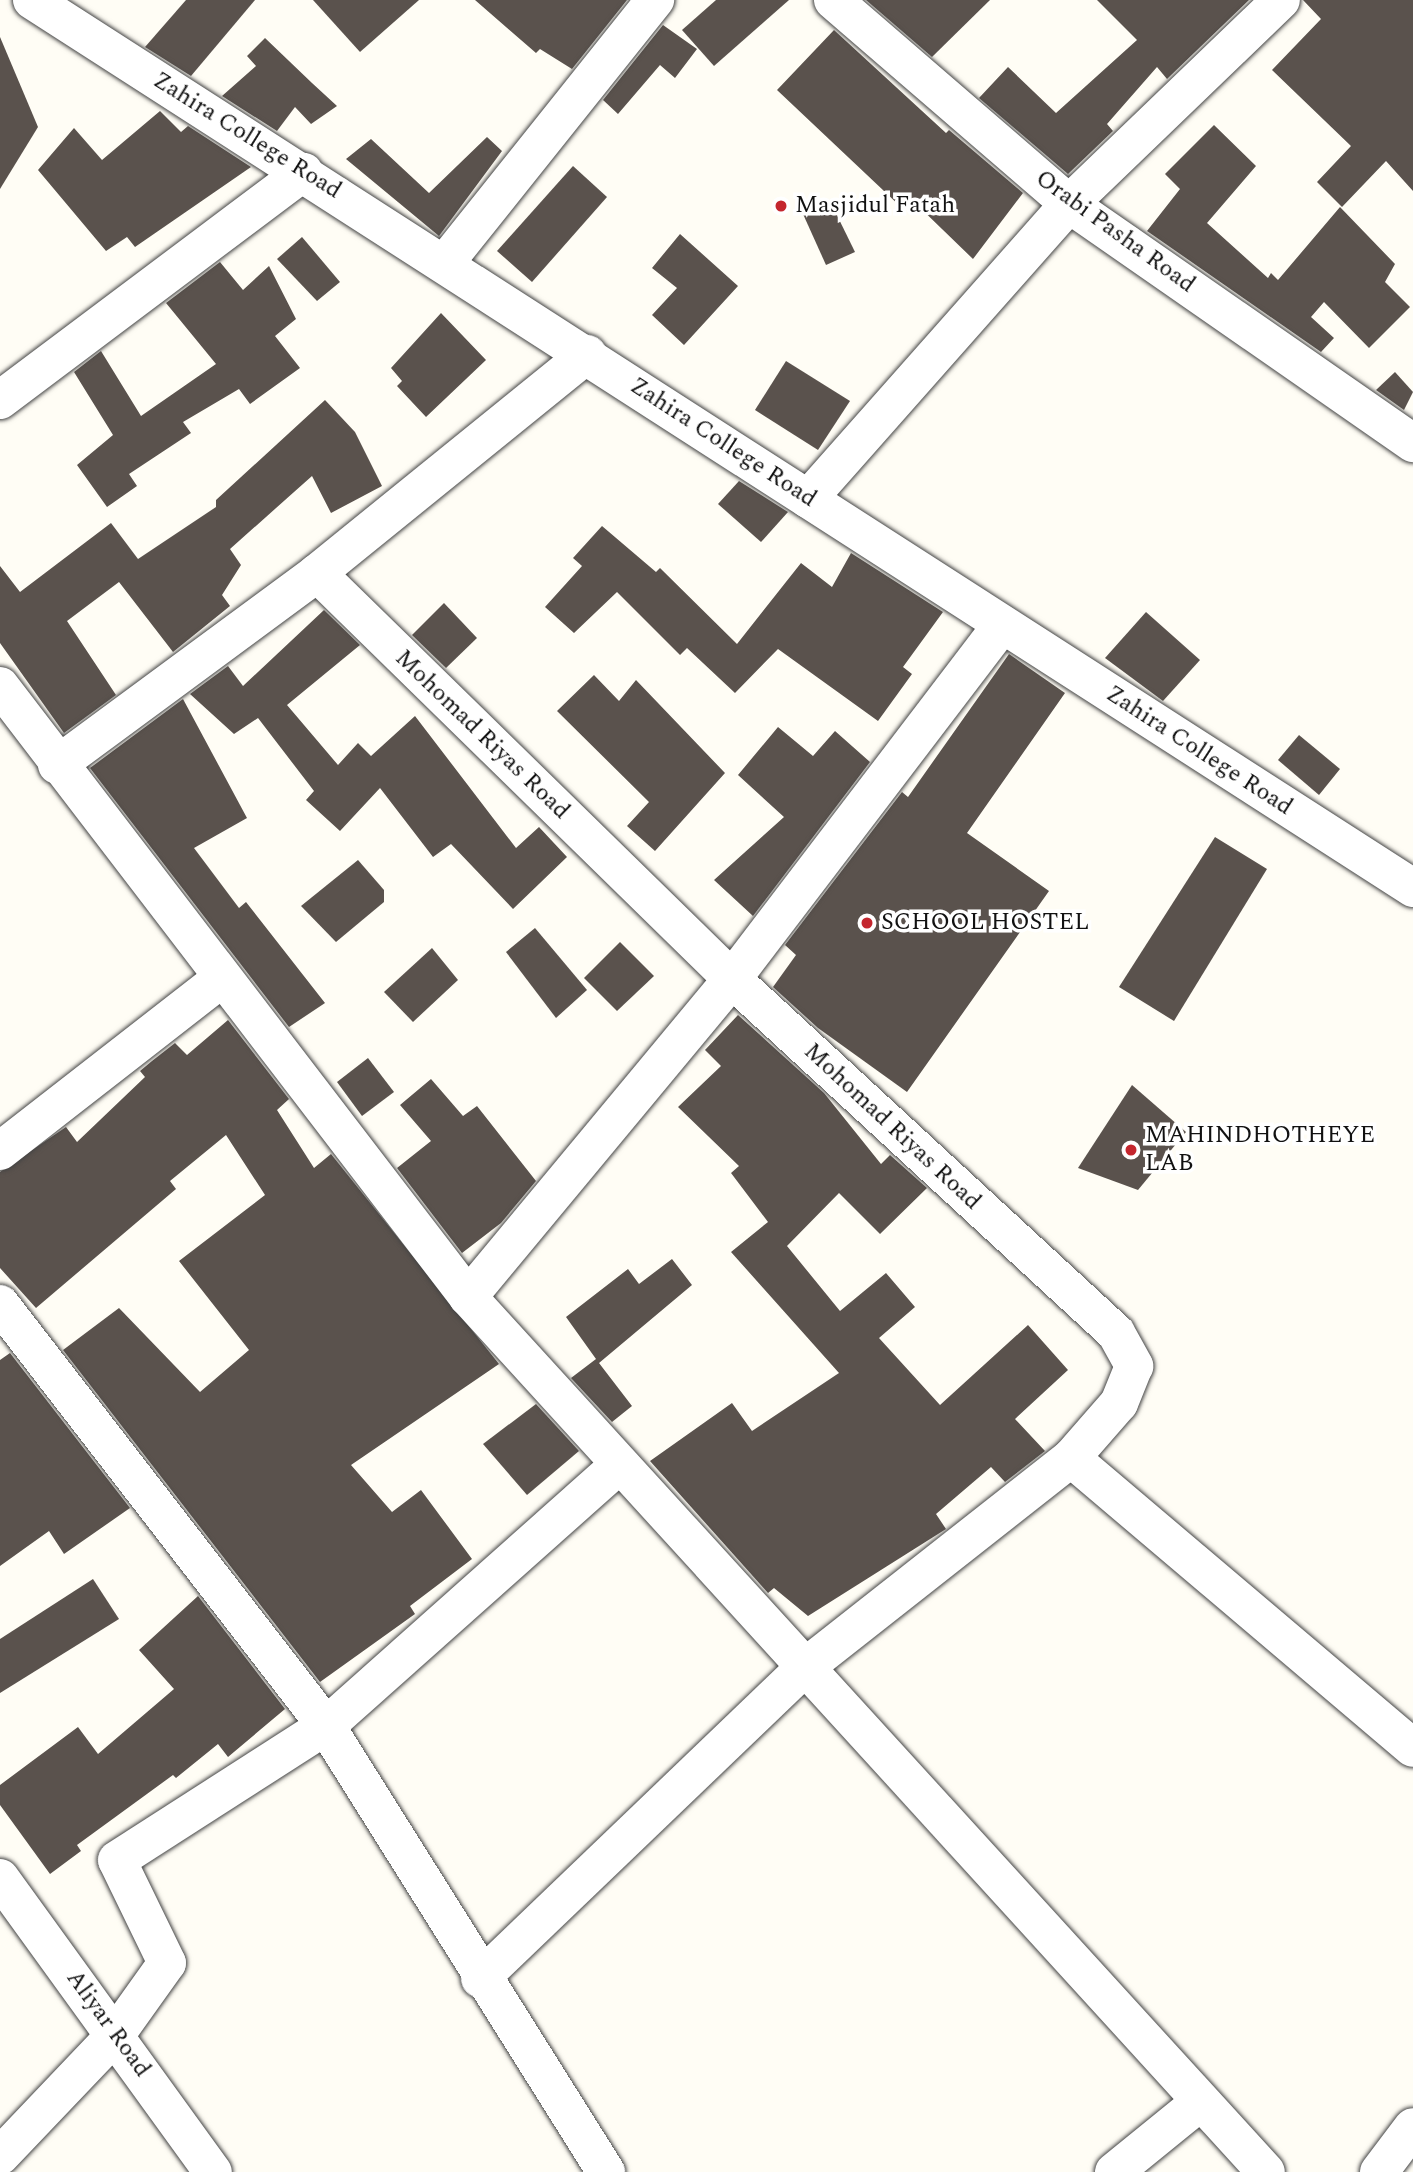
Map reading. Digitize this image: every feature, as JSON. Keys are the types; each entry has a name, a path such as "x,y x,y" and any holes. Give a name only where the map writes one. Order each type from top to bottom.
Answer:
{"street":[{"name":"Zahira College Road","path":"33,0 446,263 1002,625 1413,888"},
{"path":"446,263 655,0"},
{"name":"Orabi Pasha Road","path":"833,0 1069,204 1413,443"},
{"path":"808,499 1069,204 1281,0"},
{"path":"0,400 304,173"},
{"path":"57,765 317,573 587,354"},
{"name":"Mohomad Riyas Road","path":"317,573 732,979 1116,1333 1134,1366 1119,1403 1071,1458 802,1670 481,1979"},
{"path":"468,1297 732,979 1002,625"},
{"path":"0,686 57,765 468,1297 802,1670 1266,2172"},
{"path":"0,1151 221,979"},
{"path":"0,1304 326,1726 481,1979 606,2172"},
{"path":"1071,1458 1413,1748"},
{"path":"0,2155 117,2033 167,1963 117,1860 326,1726 619,1465"},
{"name":"Aliyar Road","path":"0,1878 117,2033 213,2172"},
{"path":"1114,2172 1200,2102"},
{"path":"1379,2172 1413,2127"}],"building":[{"path":"186,0 255,0 191,76 145,47"},
{"path":"313,0 419,0 360,52"},
{"path":"475,0 627,0 572,69 540,49 536,53"},
{"path":"716,0 789,0 714,66 682,30"},
{"path":"866,0 990,0 932,57"},
{"path":"1097,0 1249,0 1167,79 1157,67 1107,124 1113,131 1068,174 979,98 1008,67 1056,113 1137,40"},
{"path":"1303,0 1413,0 1413,191 1386,161 1342,207 1317,182 1351,146 1272,70 1321,19"},
{"path":"663,25 697,49 675,78 660,65 618,114 603,100"},
{"path":"834,30 946,133 949,130 1023,193 973,259 911,199 902,208 777,90"},
{"path":"0,37 38,127 0,189"},
{"path":"265,38 337,106 311,124 295,107 277,131 222,96 256,66 247,56"},
{"path":"160,111 181,132 188,126 251,167 135,247 127,237 106,251 38,170 74,128 102,160"},
{"path":"1214,125 1256,166 1207,223 1268,278 1271,273 1278,280 1340,207 1395,264 1385,282 1410,307 1369,348 1324,302 1311,317 1334,338 1321,352 1147,231 1180,189 1165,174"},
{"path":"487,137 502,151 439,236 346,159 371,139 429,193"},
{"path":"573,166 607,197 532,282 497,251"},
{"path":"830,201 855,252 826,265 803,214"},
{"path":"680,234 738,286 684,345 652,315 677,288 652,268"},
{"path":"302,237 340,282 317,301 277,259"},
{"path":"220,262 243,290 269,266 296,319 275,336 300,368 250,404 239,389 183,422 191,433 129,474 137,486 107,507 77,465 113,435 74,372 101,351 141,416 216,364 166,303"},
{"path":"441,313 486,360 426,417 397,386 402,381 391,368"},
{"path":"786,361 850,401 818,450 755,410"},
{"path":"1395,372 1413,392 1404,410 1376,390"},
{"path":"325,400 355,432 382,486 331,513 312,476 230,549 241,565 222,595 230,606 173,652 119,582 67,621 116,695 64,733 0,643 0,566 20,592 111,523 138,559 216,507 216,500"},
{"path":"739,481 788,512 761,542 718,504"},
{"path":"602,526 656,572 660,568 737,644 801,563 832,587 851,553 943,612 903,667 912,674 878,721 778,649 735,693 687,648 680,655 617,592 574,633 545,607 582,566 573,558"},
{"path":"444,603 477,638 446,668 412,635"},
{"path":"324,610 360,645 287,705 338,765 358,743 371,756 415,716 516,848 539,827 567,857 513,909 451,844 433,857 380,788 340,831 306,800 314,791 258,718 234,734 190,694 228,666 243,686"},
{"path":"1146,612 1200,660 1163,701 1105,658"},
{"path":"1009,654 1065,693 967,833 1049,891 907,1092 818,1028 773,987 796,955 785,945 902,792 908,797"},
{"path":"594,675 619,701 636,680 725,773 655,851 627,826 649,802 557,711"},
{"path":"183,699 247,818 194,848 239,908 246,902 325,1003 289,1027 90,768"},
{"path":"778,727 813,756 835,731 870,762 753,916 714,880 784,817 738,775"},
{"path":"1299,735 1340,769 1319,795 1278,760"},
{"path":"1215,837 1267,869 1174,1021 1119,987"},
{"path":"358,860 384,890 384,902 336,942 301,906"},
{"path":"535,928 587,990 556,1018 506,952"},
{"path":"620,942 654,976 617,1011 584,978"},
{"path":"432,948 458,980 413,1022 384,992"},
{"path":"738,1015 824,1093 881,1164 890,1155 927,1188 880,1234 839,1193 787,1246 840,1311 886,1273 915,1307 879,1338 940,1405 1028,1325 1068,1370 1015,1419 1045,1451 1005,1482 991,1467 936,1514 946,1529 808,1616 774,1588 768,1593 650,1461 732,1403 752,1431 839,1373 731,1252 768,1222 731,1173 739,1166 678,1107 721,1066 705,1050"},
{"path":"228,1020 289,1099 277,1110 314,1168 331,1154 499,1364 351,1465 392,1512 421,1490 472,1559 410,1606 415,1614 320,1682 63,1350 119,1308 200,1392 249,1350 179,1261 265,1195 226,1135 170,1181 176,1189 36,1308 0,1268 0,1172 66,1127 77,1142 145,1077 140,1071 152,1061 175,1043 187,1055"},
{"path":"368,1058 394,1092 362,1116 337,1082"},
{"path":"431,1079 463,1116 477,1106 536,1181 501,1223 462,1253 397,1168 431,1141 400,1105"},
{"name":"MAHINDHOTHEYE LAB","path":"1132,1085 1186,1132 1138,1190 1078,1168"},
{"path":"672,1259 692,1285 599,1363 632,1406 612,1422 571,1378 596,1359 566,1317 628,1269 639,1284"},
{"path":"10,1353 130,1508 64,1554 49,1531 0,1566 0,1360"},
{"path":"536,1404 579,1451 527,1495 483,1444"},
{"path":"93,1579 119,1619 0,1693 0,1639"},
{"path":"198,1596 285,1709 228,1757 218,1744 176,1778 173,1775 77,1845 81,1851 50,1874 0,1805 0,1785 78,1727 98,1754 174,1689 139,1650"}],"place":[{"name":"Masjidul Fatah","path":"781,206"},
{"name":"SCHOOL HOSTEL","path":"867,923"},
{"name":"MAHINDHOTHEYE LAB","path":"1131,1150"}]}
